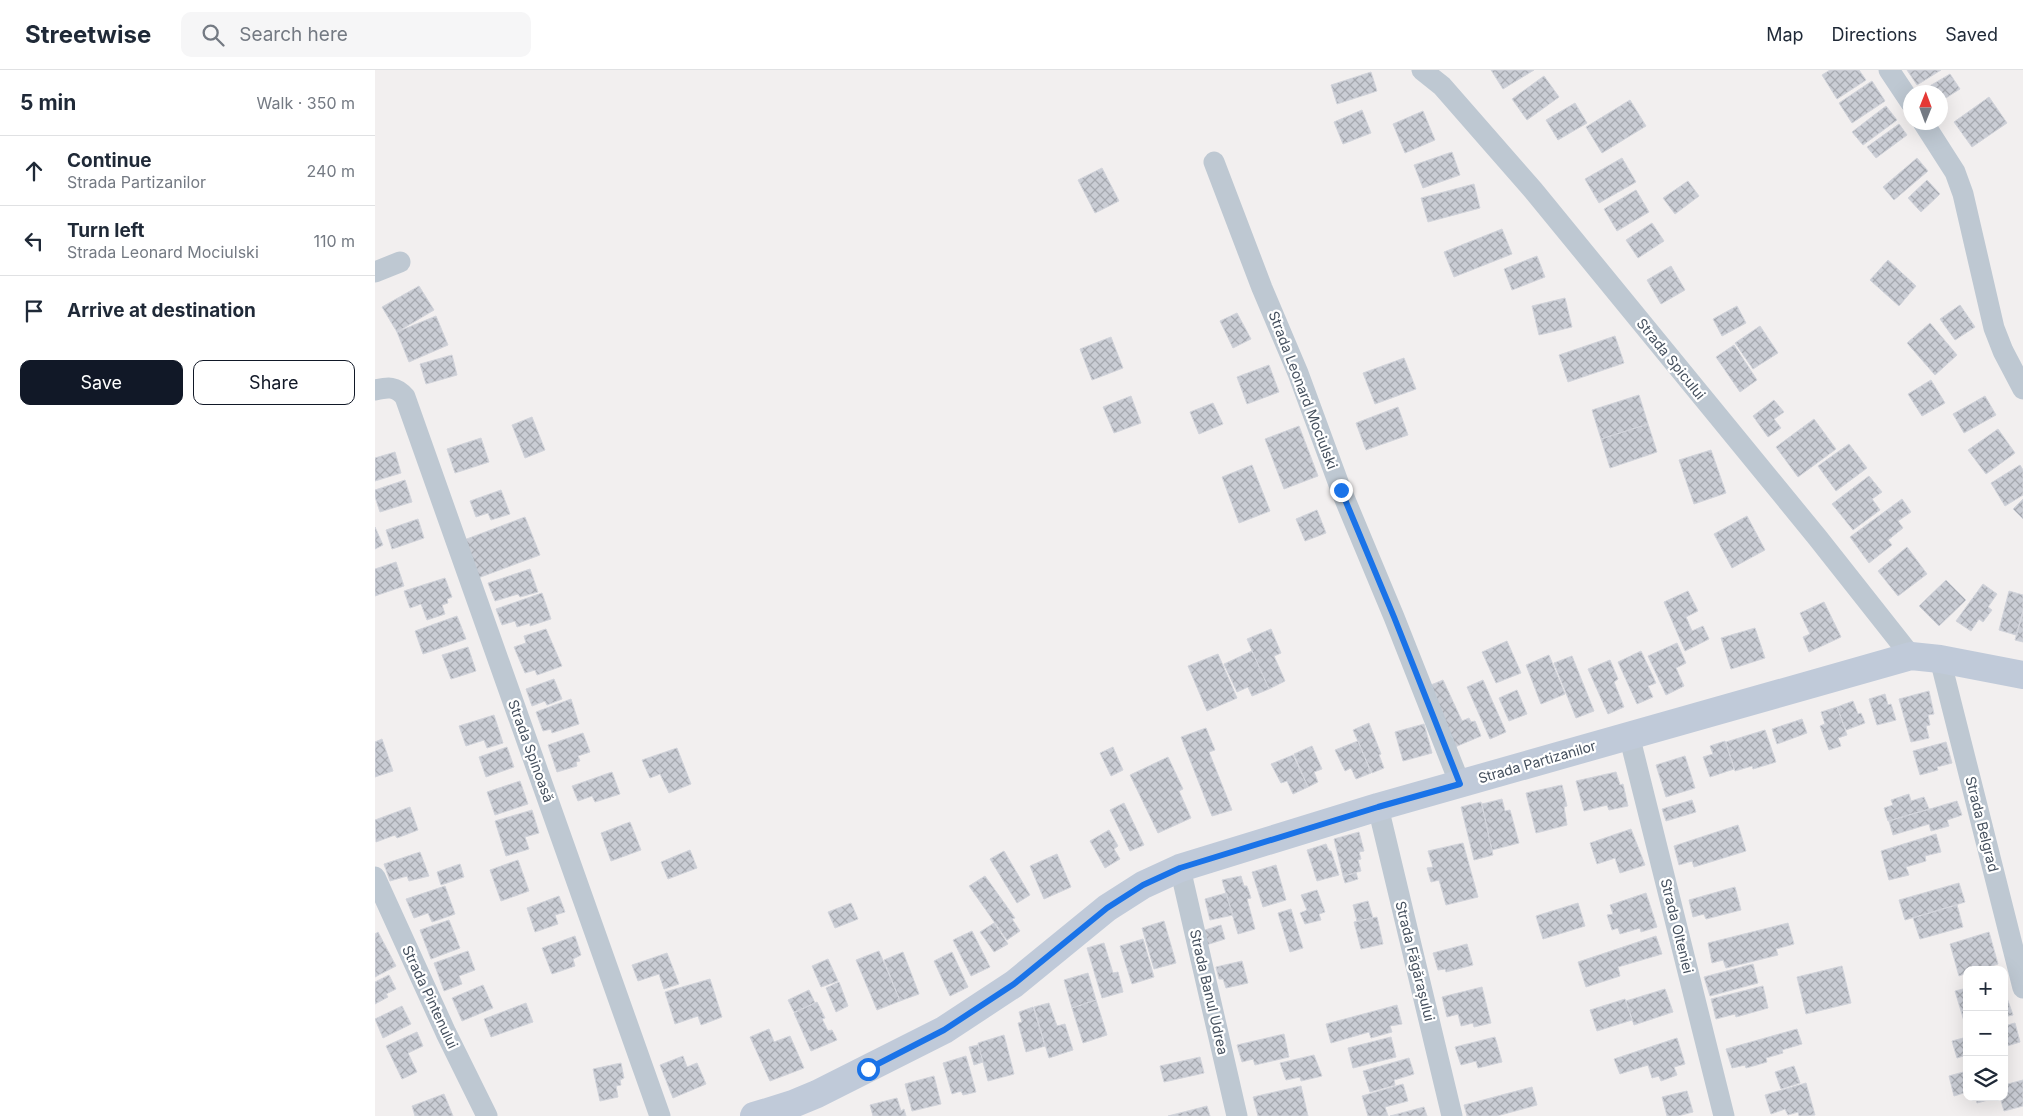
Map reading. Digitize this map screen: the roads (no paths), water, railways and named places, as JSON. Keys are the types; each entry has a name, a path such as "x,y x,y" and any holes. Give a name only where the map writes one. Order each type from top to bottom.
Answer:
{"street":[{"name":"Strada Spicului","path":"1423,70 1442,86 1533,190 1911,656"},
{"path":"1889,70 1903,91"},
{"path":"1928,130 1955,172 1963,194 1993,328 2023,389"},
{"name":"Strada Leonard Mociulski","path":"1214,162 1298,373 1341,490 1460,784"},
{"path":"375,272 400,262"},
{"name":"Strada Spinoasă","path":"375,390 397,389 405,397 660,1116"},
{"name":"Strada Partizanilor","path":"754,1116 793,1104 817,1094 944,1030 1014,984 1107,908 1143,885 1180,868 1378,807 1911,656 1940,659 2023,675"},
{"name":"Strada Belgrad","path":"1940,659 2023,988"},
{"name":"Strada Olteniei","path":"1629,735 1724,1116"},
{"name":"Strada Făgărașului","path":"1378,807 1452,1116"},
{"name":"Strada Banul Udrea","path":"1180,868 1237,1116"},
{"name":"Strada Pintenului","path":"375,877 446,1033 487,1116"}]}
